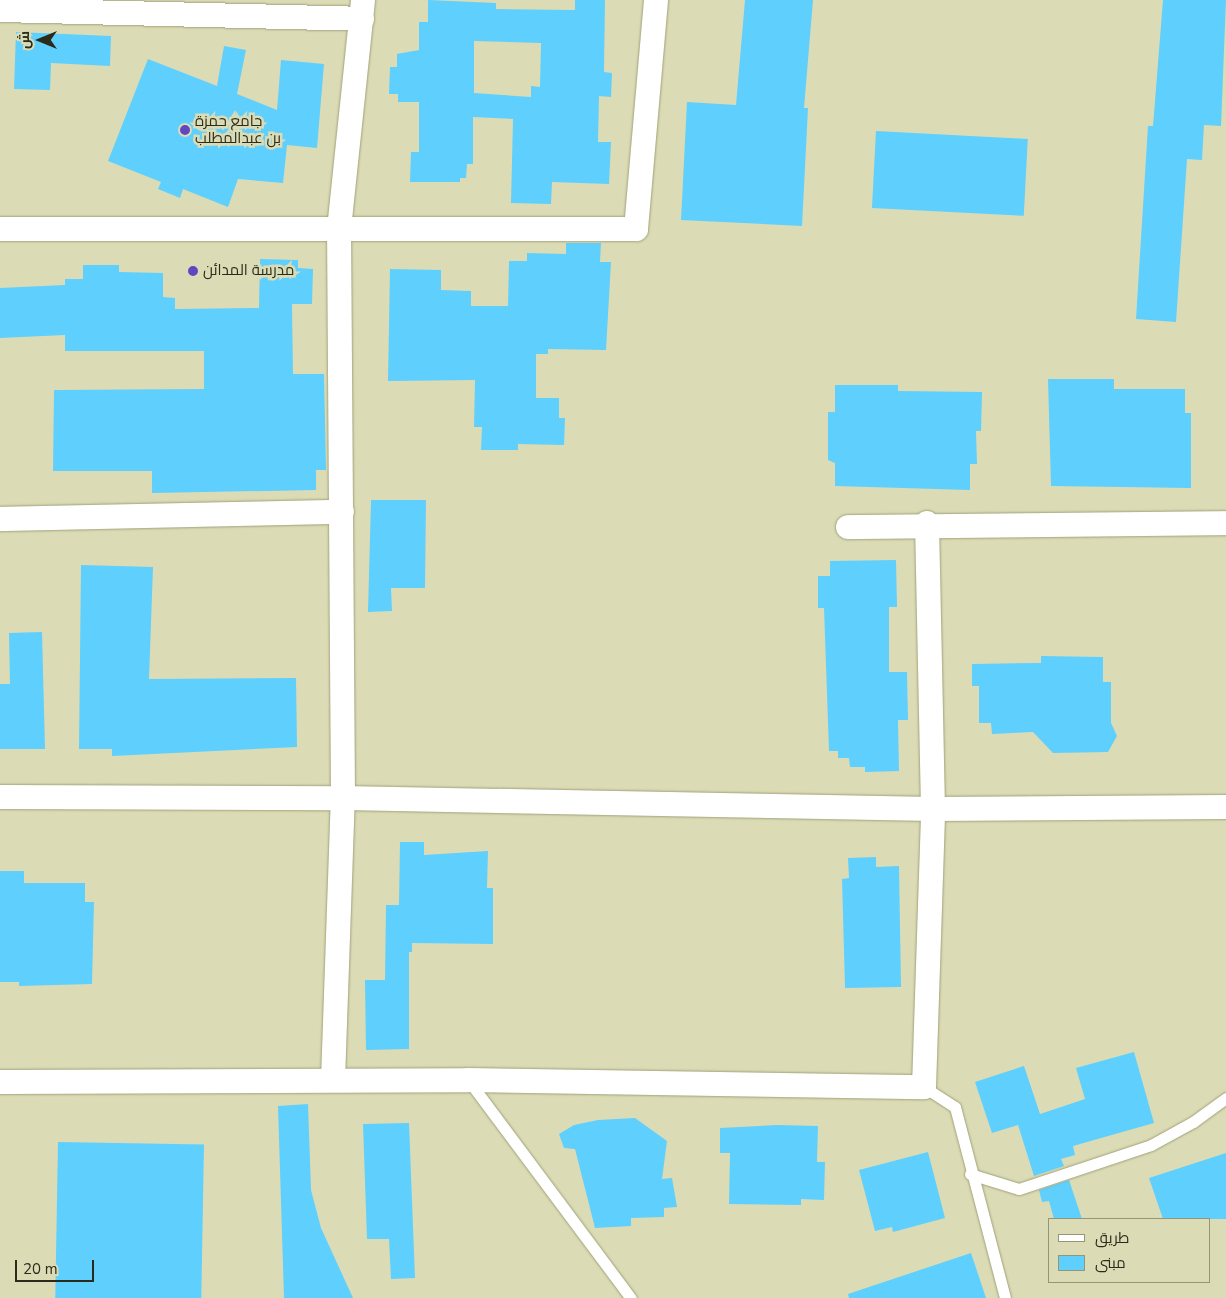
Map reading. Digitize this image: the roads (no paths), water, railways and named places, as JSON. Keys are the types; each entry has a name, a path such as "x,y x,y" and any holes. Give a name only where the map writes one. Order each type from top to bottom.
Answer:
{"street":[{"path":"0,229 636,229 656,0"},
{"path":"0,10 362,9 340,229 343,798 333,1080"},
{"path":"0,519 342,512"},
{"path":"848,527 927,523 1226,523"},
{"path":"0,1082 468,1080 924,1087 933,809 927,523"},
{"path":"0,797 343,798 933,809 1226,807"}],"lane":[{"path":"468,1080 631,1298"},
{"path":"924,1087 955,1107 970,1174 1005,1298"},
{"path":"970,1174 1019,1189 1151,1145 1193,1122 1226,1098"}],"place":[{"name":"جامع حمزة بن عبدالمطلب","path":"185,130"},
{"name":"مدرسة المدائن","path":"193,271"}]}
